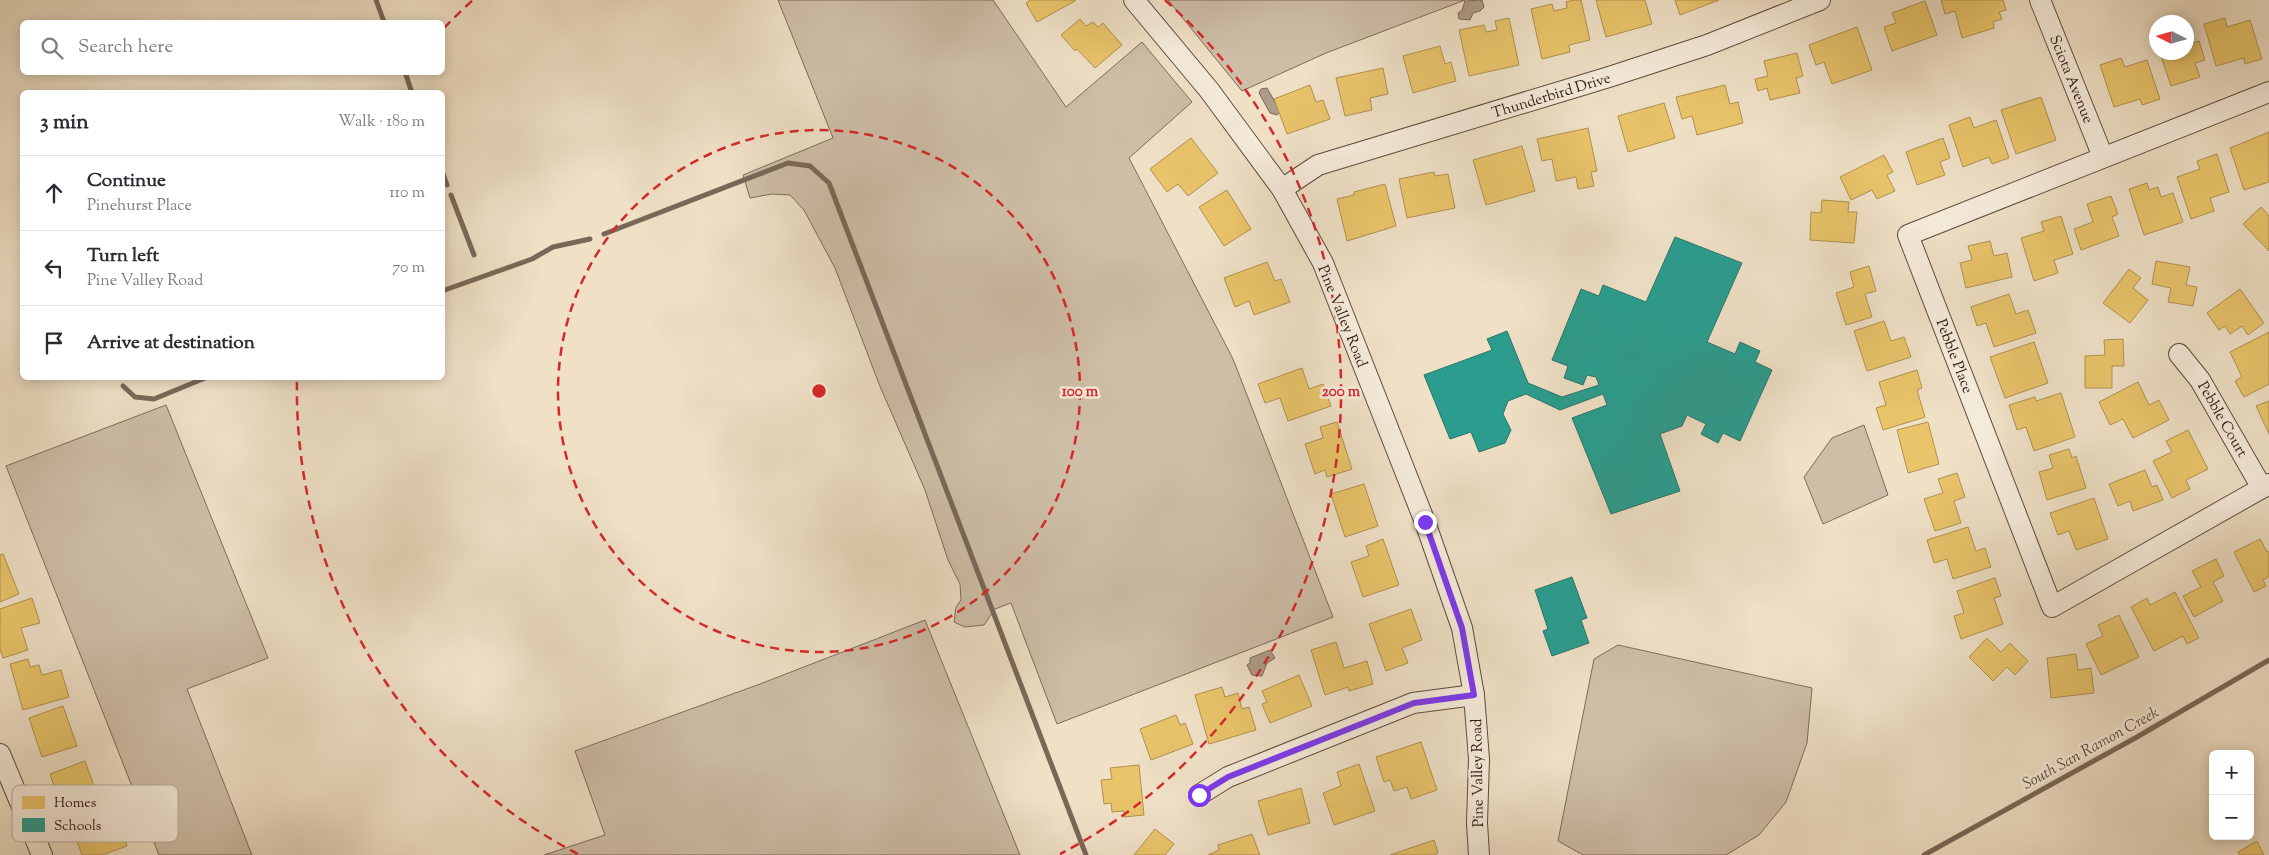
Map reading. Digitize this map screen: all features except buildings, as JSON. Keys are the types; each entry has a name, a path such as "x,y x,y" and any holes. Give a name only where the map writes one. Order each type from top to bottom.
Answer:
{"street":[{"name":"Pine Valley Road","path":"1134,0 1208,90 1282,189 1323,263 1425,522 1462,628 1474,695 1479,758 1477,822 1479,855"},
{"name":"Thunderbird Drive","path":"1282,189 1318,165 1627,72 1707,45 1820,0"},
{"name":"Sciota Avenue","path":"2040,0 2103,158"},
{"name":"Pebble Place","path":"2266,486 2052,607 1908,234 2269,92"},
{"name":"Pebble Court","path":"2178,354 2200,380 2266,486"},
{"path":"1199,795 1228,777 1414,703 1474,695"},
{"path":"0,754 13,785"},
{"path":"37,842 42,855"}],"shaded area":[{"path":"778,0 993,0 1066,107 1142,42 1192,102 1129,158 1233,359 1333,617 1057,724 1011,603 995,609 984,625 965,627 954,622 956,607 961,600 960,584 948,560 925,490 879,384 835,268 804,210 790,195 772,194 750,198 743,175 833,138"},
{"path":"1168,0 1465,0 1326,53 1242,91"},
{"path":"1482,0 1484,7 1480,11 1473,13 1470,20 1459,19 1458,13 1462,10 1465,1"},
{"path":"1267,88 1280,111 1277,115 1270,113 1259,93 1261,89"},
{"path":"166,405 268,658 187,689 252,855 159,855 154,842 178,842 178,785 131,785 6,466"},
{"path":"1864,425 1888,495 1823,524 1804,477 1832,438"},
{"path":"925,620 1020,855 544,855 605,835 575,751 760,684"},
{"path":"1618,645 1812,688 1807,743 1786,802 1759,835 1726,855 1583,855 1558,841 1594,659"},
{"path":"1270,650 1275,658 1267,663 1262,676 1252,675 1247,665 1250,663 1250,658"}],"waterway":[{"path":"376,0 383,20"},
{"path":"406,75 411,90"},
{"path":"604,234 788,163 810,166 829,183 1086,855"},
{"path":"445,179 447,185"},
{"path":"451,195 474,255"},
{"path":"445,290 532,259 553,247 590,239"},
{"path":"123,386 135,397 154,399 200,380"},
{"name":"South San Ramon Creek","path":"1924,855 2137,737 2269,660"}],"route":[{"path":"1199,795 1228,777 1414,703 1474,695 1462,628 1425,522"}]}
